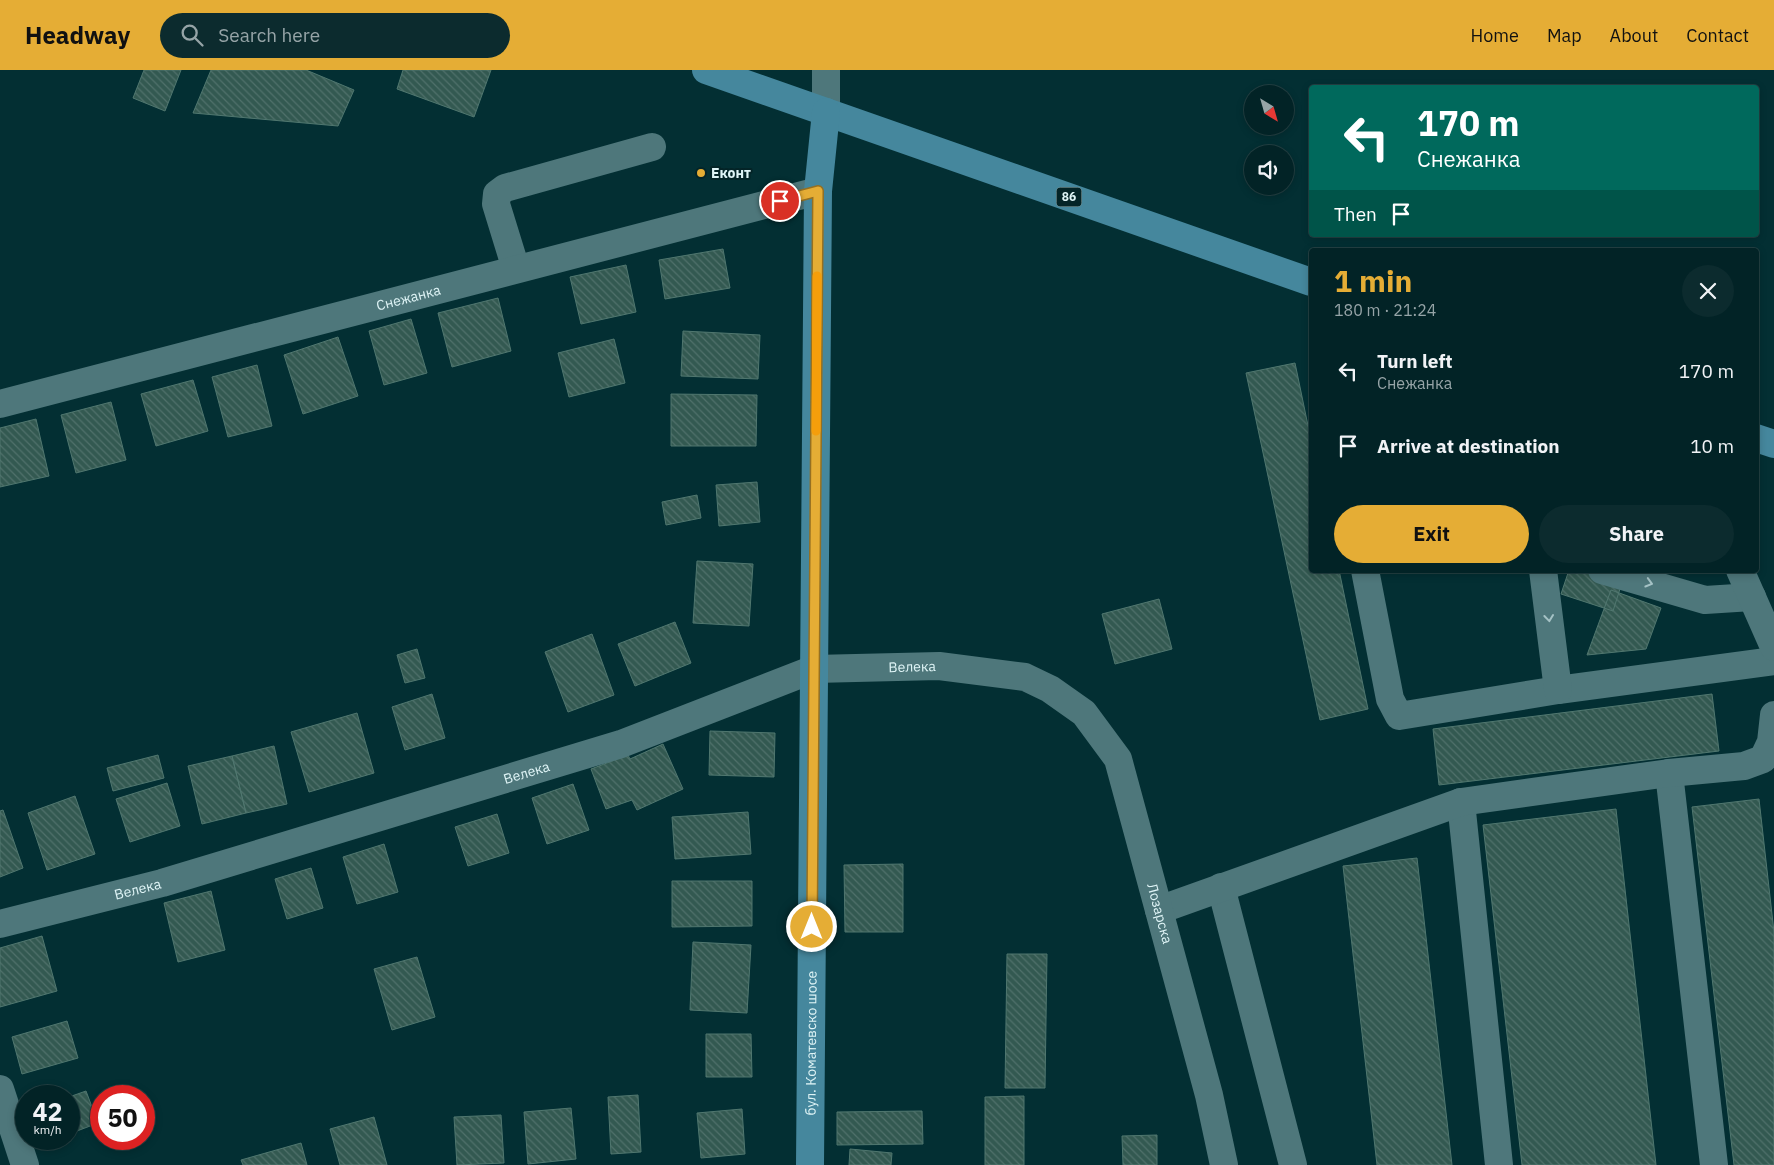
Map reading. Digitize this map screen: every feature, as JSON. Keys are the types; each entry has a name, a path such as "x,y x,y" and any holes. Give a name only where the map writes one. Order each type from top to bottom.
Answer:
{"main road":[{"name":"86","path":"706,70 1309,281"},
{"name":"бул. Коматевско шосе","path":"810,1165 818,191 826,112"},
{"path":"1759,439 1774,444"}],"street":[{"path":"826,70 826,112"},
{"path":"516,270 496,204 497,194 505,188 652,146"},
{"name":"Снежанка","path":"0,404 818,191"},
{"path":"1366,573 1390,699 1399,716 1558,690 1774,661"},
{"path":"1543,573 1558,690"},
{"path":"1612,573 1705,600 1752,597"},
{"path":"1741,573 1774,647"},
{"name":"Велека","path":"0,924 162,882 621,744 814,669 939,666 1026,677 1050,690"},
{"name":"Лозарска","path":"1050,690 1084,713 1118,759 1209,1095 1224,1165"},
{"path":"1159,910 1461,802 1668,773 1744,766 1763,759 1771,742 1774,715"},
{"path":"1668,773 1714,1165"},
{"path":"1461,802 1499,1165"},
{"path":"1221,888 1293,1165"},
{"path":"0,1089 25,1165"}],"building":[{"path":"144,70 181,70 165,111 133,98"},
{"path":"211,70 306,70 354,90 338,126 193,113"},
{"path":"403,70 491,70 474,117 397,89"},
{"path":"723,249 730,288 665,299 659,260"},
{"path":"626,265 636,312 581,324 570,277"},
{"path":"498,298 511,351 452,367 438,313"},
{"path":"411,319 427,373 384,385 369,331"},
{"path":"683,331 760,335 758,379 681,376"},
{"path":"338,337 358,396 303,414 284,355"},
{"path":"614,339 625,383 569,397 558,353"},
{"path":"1295,363 1309,430 1309,573 1340,573 1368,709 1320,720 1246,373"},
{"path":"257,365 272,426 228,437 212,377"},
{"path":"193,380 208,431 156,446 141,394"},
{"path":"671,394 757,395 756,446 671,446"},
{"path":"111,402 126,460 76,473 61,415"},
{"path":"36,419 49,476 0,487 0,428"},
{"path":"757,482 760,522 719,526 716,485"},
{"path":"697,495 701,518 666,525 662,502"},
{"path":"697,561 753,564 749,626 693,623"},
{"path":"1568,573 1625,573 1613,611 1561,594"},
{"path":"1611,590 1661,608 1646,649 1587,655"},
{"path":"1159,599 1172,649 1115,664 1102,614"},
{"path":"675,622 691,663 635,686 618,644"},
{"path":"592,634 614,695 568,712 545,652"},
{"path":"417,649 425,678 405,683 397,655"},
{"path":"432,694 445,738 405,750 392,707"},
{"path":"1712,694 1719,751 1439,785 1433,729"},
{"path":"357,713 374,773 309,792 291,732"},
{"path":"710,731 775,733 774,777 709,775"},
{"path":"663,744 683,789 637,810 632,800 606,809 591,769 628,755 630,759"},
{"path":"274,746 287,804 246,813 232,756"},
{"path":"158,755 164,778 113,791 107,768"},
{"path":"232,756 246,813 202,824 188,766"},
{"path":"167,783 180,826 130,842 116,799"},
{"path":"573,784 589,830 547,844 532,798"},
{"path":"75,796 95,854 47,870 28,813"},
{"path":"1759,799 1774,932 1774,1165 1734,1165 1692,807"},
{"path":"1616,809 1656,1165 1522,1165 1483,825"},
{"path":"3,810 23,868 0,877 0,811"},
{"path":"748,812 751,854 675,859 672,817"},
{"path":"497,814 509,853 468,866 455,827"},
{"path":"384,844 398,892 357,904 343,857"},
{"path":"1417,858 1452,1165 1377,1165 1343,866"},
{"path":"903,864 903,932 845,932 844,865"},
{"path":"311,868 323,908 287,919 275,879"},
{"path":"672,881 752,881 752,926 672,927"},
{"path":"211,891 225,950 178,962 164,903"},
{"path":"42,936 57,991 0,1007 0,948"},
{"path":"693,942 751,945 747,1013 690,1010"},
{"path":"1007,954 1047,954 1045,1088 1005,1088"},
{"path":"417,957 435,1017 392,1030 374,969"},
{"path":"67,1021 78,1058 22,1074 12,1037"},
{"path":"706,1034 751,1034 752,1077 706,1077"},
{"path":"86,1091 90,1102 90,1126 80,1130 80,1093"},
{"path":"638,1095 641,1152 611,1154 608,1097"},
{"path":"1024,1096 1024,1165 985,1165 985,1097"},
{"path":"571,1108 576,1159 528,1164 524,1112"},
{"path":"742,1109 745,1154 701,1158 697,1113"},
{"path":"922,1111 923,1144 837,1145 837,1112"},
{"path":"501,1115 504,1163 457,1165 454,1117"},
{"path":"374,1117 387,1165 340,1165 330,1129"},
{"path":"1157,1135 1157,1165 1123,1165 1122,1136"},
{"path":"301,1143 307,1165 243,1165 241,1160"},
{"path":"850,1149 892,1153 891,1165 849,1165"}],"slow traffic":[{"path":"816,431 817,276"}],"place":[{"name":"Еконт","path":"701,173"}],"route":[{"path":"780,201 818,191 812,927"}]}
